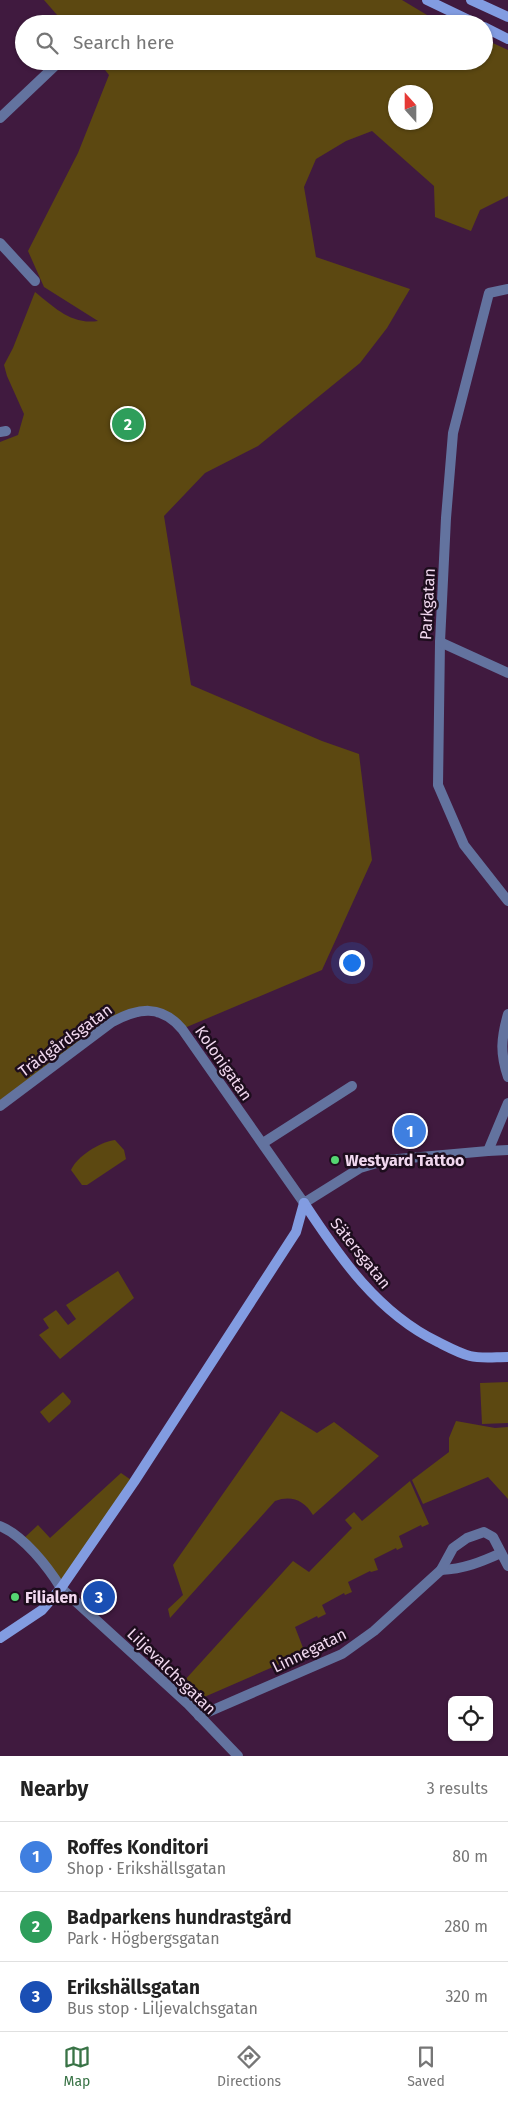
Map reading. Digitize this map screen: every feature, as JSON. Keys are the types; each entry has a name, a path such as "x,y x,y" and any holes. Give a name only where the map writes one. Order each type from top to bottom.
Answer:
{"street":[{"path":"427,0 458,15"},
{"path":"471,0 508,17"},
{"path":"493,32 508,39"},
{"path":"0,118 51,70"},
{"path":"0,243 35,281"},
{"name":"Parkgatan","path":"508,289 489,293 453,433 446,518 440,642 438,786 464,845 508,901"},
{"path":"440,642 508,674"},
{"name":"Trädgårdsgatan","path":"0,1106 112,1022 124,1016 151,1010"},
{"name":"Kolonigatan","path":"151,1010 163,1013 174,1020 264,1144 304,1203"},
{"path":"508,1014 503,1032 502,1058 508,1077"},
{"path":"264,1144 352,1086"},
{"path":"488,1150 508,1103"},
{"path":"0,1638 42,1610 61,1588 134,1482 296,1232 304,1203 360,1168 374,1163 387,1160 488,1150 508,1150"},
{"name":"Sätersgatan","path":"304,1203 356,1276 406,1325 425,1336 468,1355 482,1358 508,1357"},
{"name":"Liljevalchsgatan","path":"0,1526 9,1529 48,1567 61,1588 140,1659 238,1756"},
{"name":"Linnegatan","path":"199,1716 342,1654 374,1632 441,1570 453,1548 467,1538 484,1532 493,1537 508,1566"},
{"path":"441,1570 473,1566 501,1553"}],"shaded area":[{"path":"44,0 402,0 427,15 57,15"},
{"path":"493,43 508,50 508,196 480,210 471,231 435,217 434,186 372,131 346,141 316,159 304,187 316,257 410,289 387,328 360,363 258,446 205,473 164,516 191,685 322,741 359,754 372,860 322,970 182,1029 163,1013 124,1016 0,1106 0,442 18,435 24,414 4,365 13,348 35,292 71,318 88,322 98,321 44,287 28,251 78,153 109,75 105,70 493,70"},
{"path":"115,1140 124,1150 126,1159 87,1185 82,1185 71,1170 74,1165 90,1150"},
{"path":"118,1271 134,1298 60,1359 39,1335 49,1328 43,1319 56,1310 68,1325 76,1319 66,1305"},
{"path":"508,1382 508,1423 482,1424 480,1383"},
{"path":"63,1392 71,1401 70,1404 49,1423 40,1412"},
{"path":"281,1411 317,1433 334,1422 379,1456 313,1515 306,1506 297,1500 281,1499 275,1501 170,1618 168,1609 183,1595 173,1565"},
{"path":"456,1421 495,1428 508,1427 508,1499 488,1477 423,1504 412,1480 449,1452 449,1438"},
{"path":"121,1473 134,1482 61,1588 21,1541 38,1525 50,1538"},
{"path":"410,1481 429,1524 422,1527 421,1525 399,1536 403,1547 397,1550 396,1548 374,1559 378,1570 370,1571 348,1582 352,1592 345,1595 344,1593 322,1605 326,1614 318,1618 317,1616 295,1627 305,1653 202,1698 207,1712 199,1716 174,1692 293,1561 309,1572 352,1528 345,1520 354,1512 362,1521"}],"place":[{"name":"Badparkens hundrastgård","path":"128,424"},
{"name":"Roffes Konditori","path":"410,1131"},
{"name":"Westyard Tattoo","path":"335,1160"},
{"name":"Filialen","path":"15,1597"},
{"name":"Erikshällsgatan","path":"99,1597"}]}
